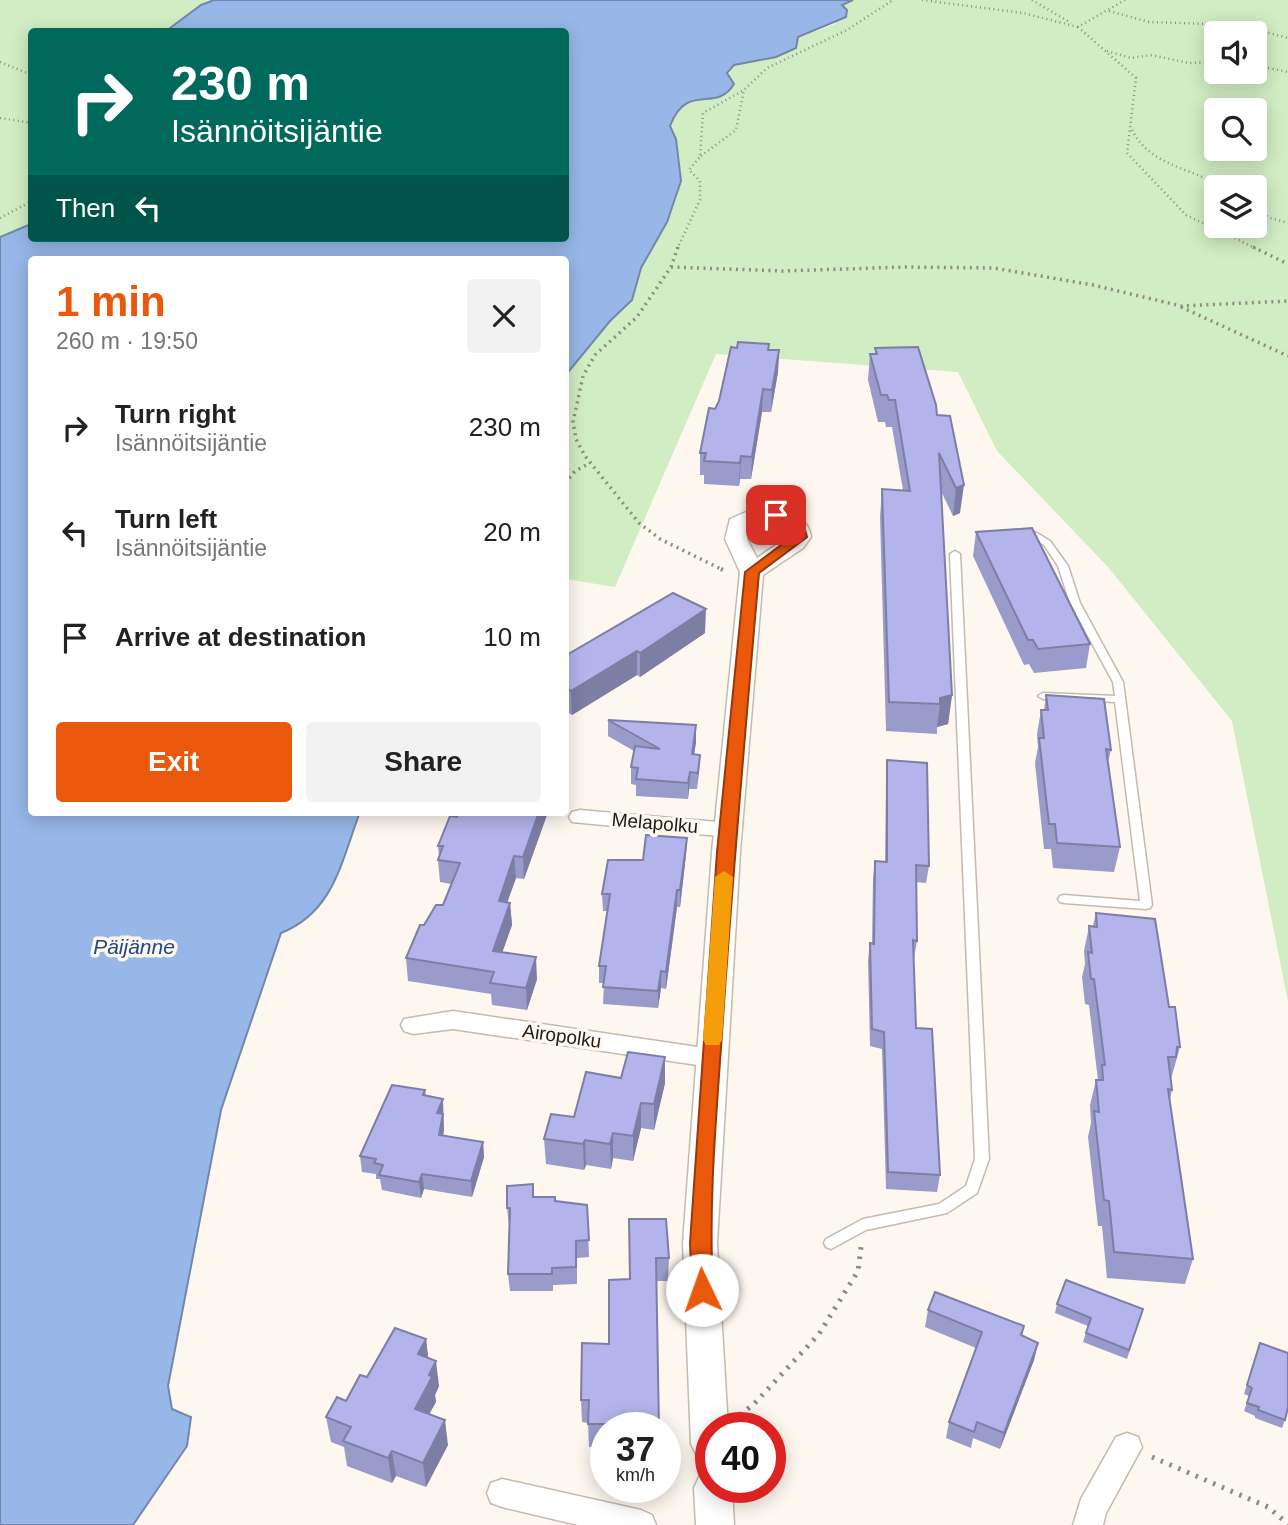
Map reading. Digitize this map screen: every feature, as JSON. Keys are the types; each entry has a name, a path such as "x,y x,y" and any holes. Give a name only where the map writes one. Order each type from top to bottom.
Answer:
{"street":[{"path":"708,1412 700,1243 711,1058 751,580"},
{"name":"Melapolku","path":"580,817 729,830"},
{"name":"Airopolku","path":"413,1025 453,1020 711,1058"},
{"path":"1088,1525 1092,1509 1127,1447"},
{"path":"502,1493 641,1525"},
{"path":"714,1503 715,1525"}],"lane":[{"path":"1012,531 1034,535 1047,543 1063,566 1075,603 1118,682 1146,905 1064,899"},
{"path":"831,1243 863,1225 942,1209 972,1189 982,1159 955,554"},
{"path":"1043,696 1120,699"}],"path":[{"path":"700,157 703,113 744,90 767,68 847,30 893,0"},
{"path":"922,0 1023,13 1077,27 1125,0"},
{"path":"1032,0 1077,27 1136,78 1127,153 1186,215 1288,264"},
{"path":"1108,11 1149,22 1239,25 1288,38"},
{"path":"1103,49 1131,58 1152,55 1188,63 1204,62"},
{"path":"0,62 28,73"},
{"path":"1267,68 1288,72"},
{"path":"744,90 736,130 700,157 689,170 700,181 700,200 694,220 671,267 637,317 595,355 583,376 573,422 576,439 590,463 639,523 660,538 721,569 751,580"},
{"path":"0,118 12,122 28,122"},
{"path":"1130,126 1135,140 1147,152 1176,168 1204,176"},
{"path":"0,218 28,203"},
{"path":"1267,216 1288,223"},
{"path":"671,267 783,271 905,267 994,268 1093,285 1175,304 1288,356"},
{"path":"1175,304 1288,301"},
{"path":"569,478 575,471 590,463"},
{"path":"744,1412 819,1334 858,1271 863,1225"},
{"path":"1127,1447 1268,1507 1288,1524"}],"green space":[{"path":"0,0 227,0 200,28 28,28 28,227 0,237"},
{"path":"853,0 1288,0 1288,1002 1232,721 1108,567 997,451 958,372 716,354 615,587 569,580 569,371 610,321 632,300 641,268 667,222 681,181 676,139 670,126 678,112 687,104 715,99 734,65 776,57 796,48 798,38 835,24 841,6"}],"water":[{"name":"Päijänne","path":"214,0 853,0 842,5 847,10 846,17 798,37 796,48 776,57 734,65 727,73 734,84 727,93 693,101 677,113 670,126 676,139 681,181 667,222 641,268 632,300 610,321 569,371 569,256 28,256 28,816 359,816 341,867 324,899 299,924 281,933 221,1110 168,1386 172,1409 191,1417 187,1446 133,1525 0,1525 0,237 28,225 28,242 569,242 569,28 170,28 201,5"}],"building":[{"path":"738,342 769,344 768,350 779,350 772,390 763,389 752,457 741,456 740,463 704,461 706,453 700,453 709,408 715,409 719,401 731,347 737,348"},
{"path":"918,347 937,415 950,416 964,485 956,488 939,453 952,695 940,698 940,704 889,702 882,489 910,491 895,400 881,395 870,354 877,354 875,348"},
{"path":"1032,528 1090,644 1038,649 1033,640 1028,640 976,532"},
{"path":"673,593 706,609 640,653 637,651 571,691 569,654"},
{"path":"1046,695 1104,699 1111,750 1106,749 1120,847 1057,843 1055,824 1049,824 1039,738 1044,738 1041,710 1048,710"},
{"path":"608,720 696,725 692,754 700,755 698,773 690,772 688,783 636,779 638,768 631,767 635,746 660,749"},
{"path":"887,760 927,763 929,866 916,865 917,941 913,940 916,1028 932,1029 940,1175 888,1172 884,1032 872,1029 870,943 874,944 875,861 887,862"},
{"path":"450,816 538,816 523,857 514,856 499,901 510,903 493,951 536,957 526,988 490,983 494,972 406,958 420,925 424,925 436,905 443,905 460,863 438,860 443,846 438,846"},
{"path":"646,835 687,838 666,972 661,971 658,991 603,987 606,966 599,966 610,894 602,894 608,860 643,860"},
{"path":"1096,913 1155,919 1169,1007 1175,1007 1180,1047 1177,1047 1176,1057 1168,1057 1172,1090 1168,1089 1193,1259 1114,1252 1109,1201 1104,1200 1094,1111 1099,1112 1096,1080 1103,1080 1102,1065 1105,1065 1088,952 1092,953 1089,926 1097,927"},
{"path":"628,1052 665,1057 654,1104 641,1103 633,1136 613,1133 610,1144 585,1140 583,1144 544,1139 551,1114 574,1117 586,1072 621,1078"},
{"path":"392,1085 425,1090 423,1095 443,1099 437,1113 443,1114 439,1135 483,1142 471,1181 422,1174 419,1182 379,1175 383,1165 374,1163 376,1159 360,1156"},
{"path":"533,1184 533,1197 555,1197 555,1201 587,1205 589,1240 576,1241 576,1267 552,1268 552,1274 508,1274 510,1208 507,1208 507,1186"},
{"path":"629,1219 666,1219 669,1258 656,1258 659,1412 590,1412 588,1424 589,1400 581,1400 582,1343 609,1344 609,1280 630,1279"},
{"path":"1066,1280 1143,1309 1129,1350 1086,1333 1091,1318 1057,1304"},
{"path":"935,1292 1024,1326 1021,1335 1038,1343 1004,1433 977,1422 974,1432 949,1422 982,1332 928,1310"},
{"path":"395,1328 426,1339 418,1354 436,1361 429,1375 432,1377 415,1409 445,1420 423,1463 392,1451 388,1458 343,1441 351,1427 326,1417 337,1397 346,1401 360,1375 367,1377"},
{"path":"1260,1343 1288,1353 1288,1407 1285,1420 1247,1403 1252,1388 1247,1385"}],"slow traffic":[{"path":"712,1040 724,877"}],"route":[{"path":"702,1290 700,1243 711,1058 726,852 752,572 778,556 800,537 799,528 776,515"}]}
